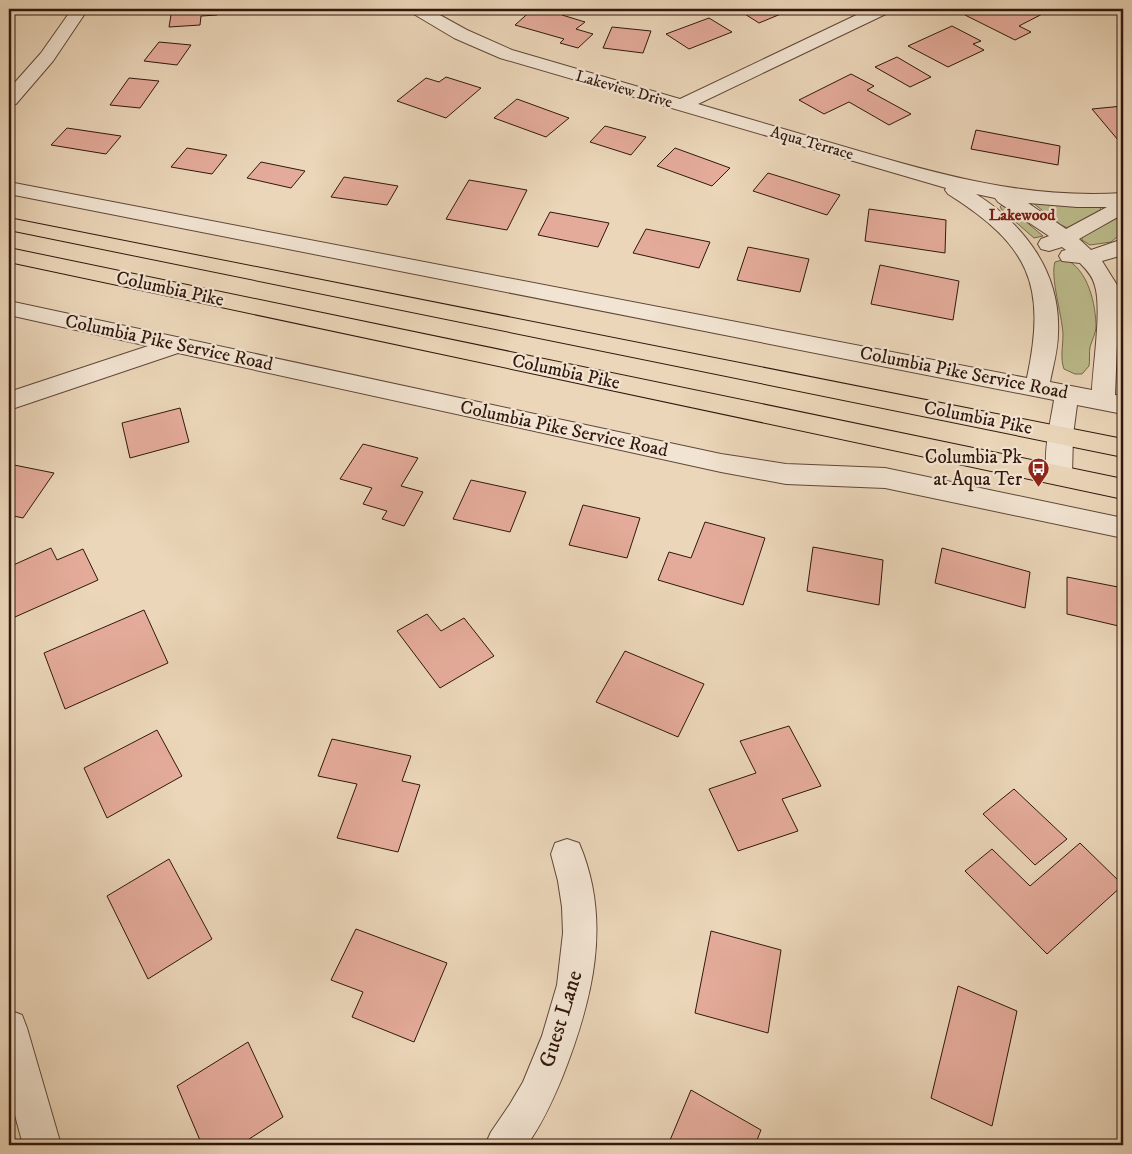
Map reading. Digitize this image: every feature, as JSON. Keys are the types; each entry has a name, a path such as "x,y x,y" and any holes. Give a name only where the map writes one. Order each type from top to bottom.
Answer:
{"main road":[{"name":"Columbia Pike","path":"9,224 1123,448"},
{"path":"14,263 50,232"},
{"name":"Columbia Pike","path":"14,263 1123,489"}],"street":[{"path":"9,100 35,73 59,43 80,9"},
{"name":"Lakeview Drive","path":"418,9 441,25 506,54 682,106 882,9"},
{"name":"Aqua Terrace","path":"682,106 941,181 1014,196 1061,200 1123,199"},
{"name":"Aqua Terrace","path":"941,181 980,204 1028,252 1044,288 1047,331 1037,387"},
{"name":"Columbia Pike Service Road","path":"9,188 1113,403"},
{"name":"Aqua Terrace","path":"991,191 1036,217 1065,238 1086,257 1102,277 1106,284 1108,302 1113,403"},
{"path":"1028,252 1065,238 1123,206"},
{"path":"1028,252 1086,257 1108,253 1123,246"},
{"name":"Columbia Pike Service Road","path":"9,308 721,463 786,474 885,478 1123,528"},
{"path":"9,402 177,345"},
{"path":"1059,475 1061,435 1068,394"},
{"name":"Guest Lane","path":"504,1145 534,1101 564,1027 579,966 581,916 572,868 567,854"},
{"path":"9,1028 42,1145"}],"green space":[{"path":"1033,203 1098,206 1103,211 1068,228 1061,225"},
{"path":"1002,205 1018,215 1043,236 1034,238 1002,210 1000,207"},
{"path":"1123,215 1123,232 1111,242 1090,245 1082,240 1082,237"},
{"path":"1065,259 1080,271 1085,279 1092,298 1096,319 1095,333 1090,347 1089,366 1082,374 1075,374 1064,369 1062,361 1063,334 1054,269 1055,262"}],"building":[{"path":"172,9 218,9 217,15 201,16 200,25 169,27"},
{"path":"533,9 555,9 566,12 562,15 585,22 576,29 593,34 578,48 560,43 564,39 515,25"},
{"path":"737,9 793,9 759,23"},
{"path":"978,9 1043,9 1048,11 1019,26 1031,32 1015,40 965,15"},
{"path":"709,18 732,32 689,49 666,34"},
{"path":"952,26 981,41 973,44 984,50 948,67 908,46"},
{"path":"612,27 651,31 643,53 603,48"},
{"path":"159,42 191,45 177,65 144,61"},
{"path":"897,57 931,77 910,87 875,67"},
{"path":"851,74 874,86 867,90 911,114 889,125 849,102 824,114 799,100"},
{"path":"446,77 481,88 446,118 397,101 426,78 439,82"},
{"path":"129,78 159,81 140,108 110,105"},
{"path":"517,99 569,118 546,137 494,118"},
{"path":"1123,106 1123,139 1118,140 1092,109"},
{"path":"605,126 646,137 631,155 590,142"},
{"path":"67,128 121,136 106,154 51,145"},
{"path":"976,130 1060,146 1058,165 971,149"},
{"path":"187,148 227,155 212,174 171,167"},
{"path":"675,148 730,168 712,186 657,166"},
{"path":"261,162 305,171 291,188 247,178"},
{"path":"768,173 840,195 827,215 753,191"},
{"path":"344,177 398,186 387,205 331,197"},
{"path":"469,180 527,190 507,230 446,219"},
{"path":"869,209 946,220 945,253 865,241"},
{"path":"550,212 609,223 598,247 538,235"},
{"path":"646,229 710,242 699,268 633,253"},
{"path":"748,247 809,259 800,292 737,280"},
{"path":"880,265 959,281 953,320 871,304"},
{"path":"180,408 189,442 130,458 122,423"},
{"path":"363,444 418,458 401,486 423,492 404,526 382,519 387,511 363,504 372,488 340,479"},
{"path":"9,464 54,473 23,518 9,515"},
{"path":"471,480 526,492 510,532 453,519"},
{"path":"583,505 640,518 627,558 569,545"},
{"path":"705,522 765,538 743,605 658,580 669,552 691,558"},
{"path":"813,547 883,560 879,605 807,591"},
{"path":"51,548 57,560 83,549 98,580 15,617 9,603 9,567"},
{"path":"942,548 1030,572 1025,608 935,583"},
{"path":"1067,577 1123,588 1123,627 1067,614"},
{"path":"144,610 168,663 65,709 44,653"},
{"path":"427,614 441,631 464,618 494,656 440,688 397,631"},
{"path":"625,651 704,684 678,737 596,702"},
{"path":"789,726 821,786 782,799 798,831 738,851 709,789 756,773 740,741"},
{"path":"157,730 182,776 107,818 84,768"},
{"path":"332,739 411,756 402,781 420,785 398,852 337,838 357,784 318,776"},
{"path":"1014,789 1067,839 1035,865 983,814"},
{"path":"1080,843 1123,885 1047,954 965,871 992,849 1030,886"},
{"path":"169,859 212,939 148,979 107,896"},
{"path":"356,929 447,963 414,1042 352,1017 363,992 331,980"},
{"path":"711,931 781,950 768,1033 695,1013"},
{"path":"958,986 1017,1011 992,1126 931,1098"},
{"path":"248,1042 283,1117 240,1145 202,1145 177,1086"},
{"path":"691,1090 761,1130 755,1145 668,1145"}],"place":[{"name":"Columbia Pk at Aqua Ter","path":"1038,487"}],"district":[{"name":"Lakewood","path":"1022,215"}]}
